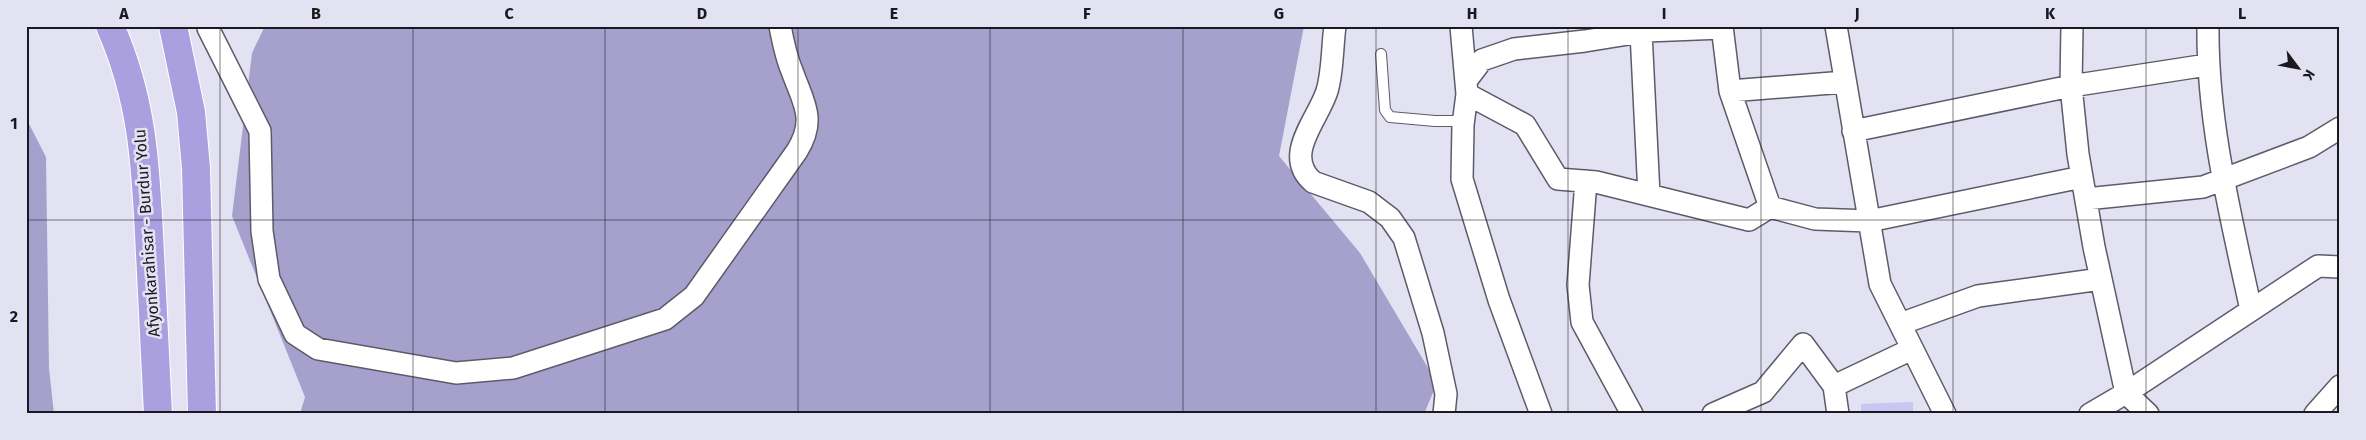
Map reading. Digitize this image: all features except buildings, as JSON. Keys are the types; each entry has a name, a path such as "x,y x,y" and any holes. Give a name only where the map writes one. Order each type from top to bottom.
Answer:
{"highway":[{"name":"Afyonkarahisar - Burdur Yolu","path":"110,26 125,59 141,125 146,166 158,414"},
{"path":"174,30 191,112 196,168 202,414"}],"street":[{"path":"174,30 209,27 260,131 262,231 270,279 295,334 318,349 456,373 513,368 656,322 665,319 694,296 797,151 806,133 807,113 805,103 790,65 780,26"},
{"path":"1335,26 1329,83 1323,102 1307,130 1301,150 1301,164 1313,182 1369,202 1380,209 1394,222 1404,238 1433,333 1446,394 1444,414"},
{"path":"1461,26 1466,87 1462,179 1498,300 1541,414"},
{"path":"1836,26 1880,284 1945,414"},
{"path":"2072,26 2071,86 2086,200 2126,393 2148,414"},
{"path":"2208,26 2208,66 2222,180 2251,310"},
{"path":"1466,87 1482,60 1514,49 1641,32 1722,27 1730,91 1770,207"},
{"path":"1641,32 1649,195"},
{"path":"1853,131 2071,86 2208,66"},
{"path":"1730,91 1845,82"},
{"path":"1466,87 1525,125 1558,179 1586,181 1749,220 1770,207 1815,219 1869,221 2082,177"},
{"path":"2086,200 2202,187 2309,147 2340,128"},
{"path":"1586,181 1578,284 1582,322 1632,414"},
{"path":"2090,414 2126,393 2318,266 2340,266"},
{"path":"1900,324 1978,296 2102,279"},
{"path":"1713,414 1763,392 1803,344 1834,386 1838,414"},
{"path":"1834,386 1912,349"},
{"path":"2314,414 2340,386"}],"lane":[{"path":"1381,54 1385,110 1390,117 1435,121 1464,121"}],"shaded area":[{"path":"265,26 1304,26 1279,156 1360,253 1437,383 1424,414 300,414 305,397 232,216 252,53"},
{"path":"26,118 46,157 49,368 54,414 26,414"}]}
